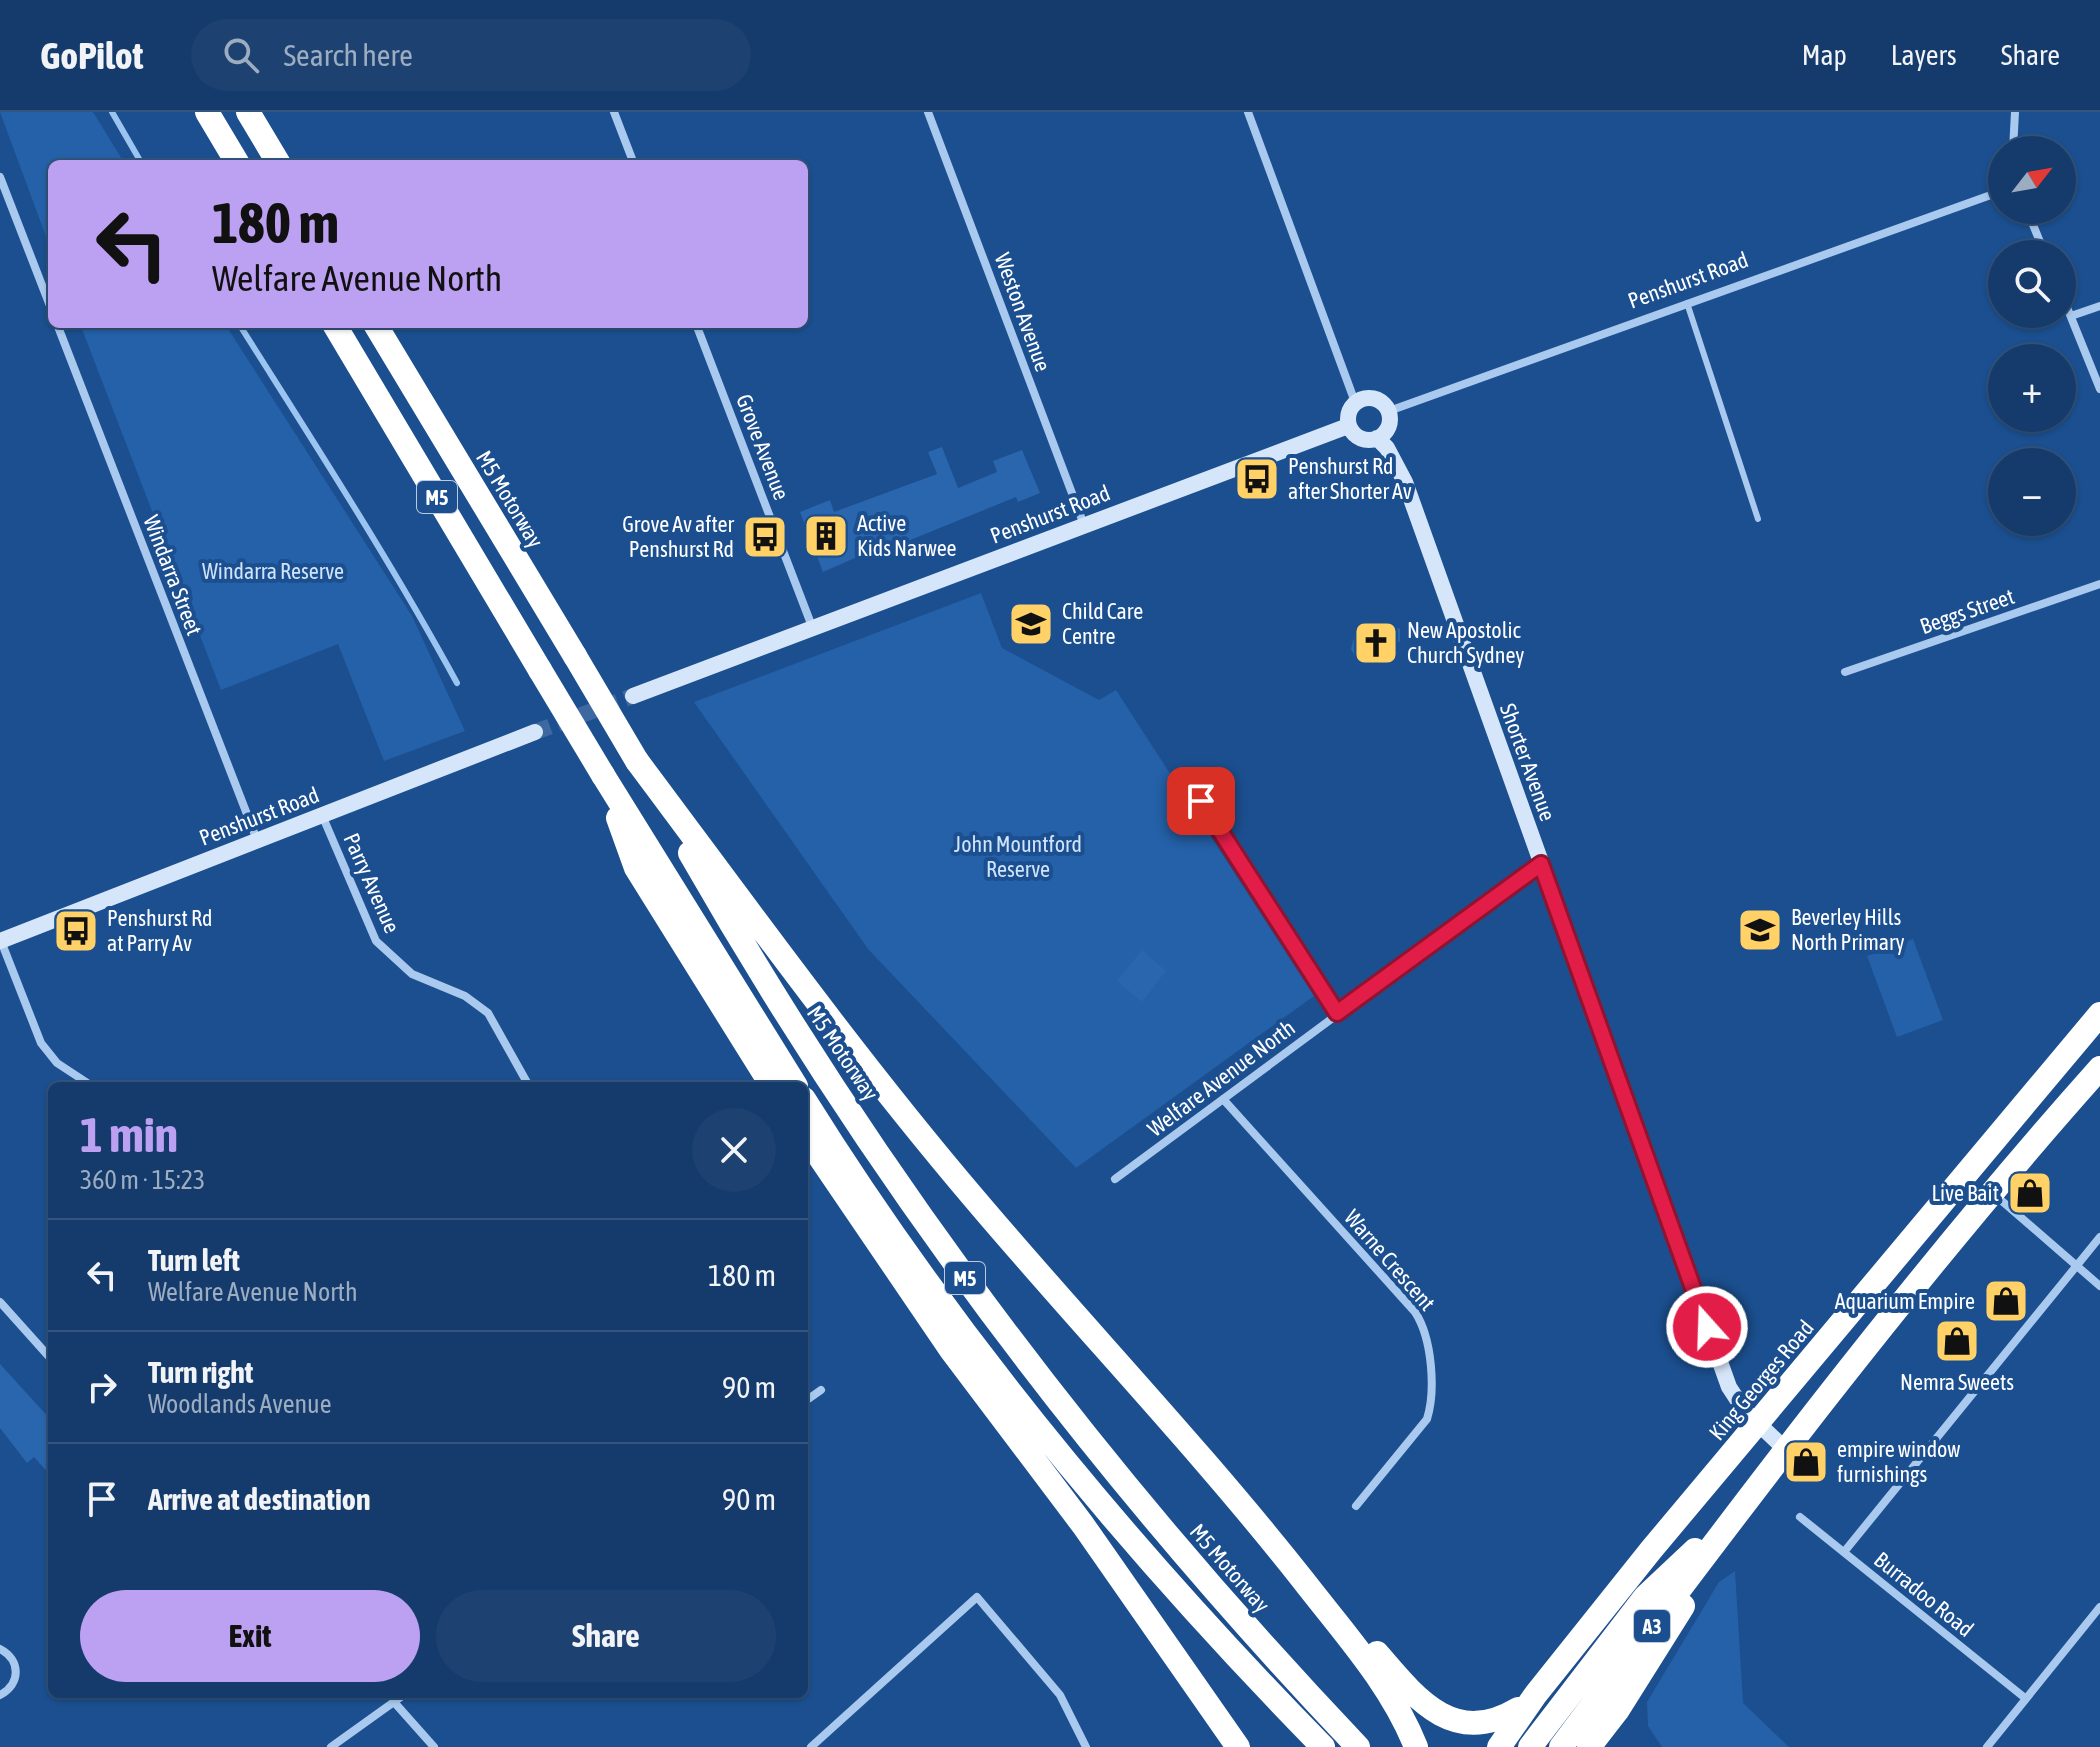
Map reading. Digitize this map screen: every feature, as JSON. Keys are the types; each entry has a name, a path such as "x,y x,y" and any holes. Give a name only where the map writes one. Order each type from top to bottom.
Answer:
{"highway":[{"path":"207,112 236,160"},
{"path":"248,112 277,160"},
{"name":"M5","path":"336,328 603,775 794,1082"},
{"name":"M5 Motorway","path":"377,328 796,1032 964,1276 1176,1548 1358,1747"},
{"path":"637,761 843,1037 923,1136 1428,1712 1452,1728 1473,1730 1499,1724 1536,1694"},
{"name":"M5","path":"603,775 636,868 770,1082"},
{"name":"King Georges Road","path":"1499,1747 1536,1694 2100,1014"},
{"name":"A3","path":"1561,1747 1743,1504 1993,1193 2100,1068"},
{"name":"M5","path":"808,1105 922,1273 1050,1440 1158,1568 1323,1747"},
{"name":"M5","path":"808,1140 951,1350 1083,1525 1238,1747"},
{"path":"1239,1499 1376,1674 1407,1725 1416,1747"},
{"path":"1530,1747 1645,1597 1743,1504"},
{"path":"1589,1747 1661,1644 1743,1504"}],"street":[{"path":"614,112 632,160"},
{"name":"Weston Avenue","path":"928,112 1084,525"},
{"path":"1248,112 1355,402"},
{"path":"2014,136 2015,112"},
{"path":"0,177 48,301"},
{"name":"Penshurst Road","path":"1389,411 1988,196"},
{"path":"2076,314 2100,306"},
{"name":"Windarra Street","path":"59,328 257,840"},
{"name":"Grove Avenue","path":"698,328 813,629"},
{"path":"2076,328 2100,389"},
{"path":"1374,398 1389,411 1389,425 1377,438 1362,440 1348,426 1348,413 1355,402 1374,398"},
{"name":"Penshurst Road","path":"633,696 1348,426"},
{"name":"Shorter Avenue","path":"1377,438 1387,448 1405,482 1729,1387 1739,1405 1786,1450"},
{"name":"Beggs Street","path":"1845,672 2100,584"},
{"name":"Penshurst Road","path":"0,941 535,732"},
{"path":"1185,775 1337,1013"},
{"name":"Parry Avenue","path":"322,815 376,941 412,974 465,996 488,1013 527,1082"},
{"name":"Welfare Avenue North","path":"1115,1179 1541,864"},
{"path":"0,941 41,1043 57,1063 86,1082"},
{"name":"Warne Crescent","path":"1223,1099 1415,1312 1426,1331 1431,1406 1427,1419 1356,1506"},
{"path":"1993,1193 2100,1286"},
{"path":"1844,1552 2100,1237"},
{"path":"0,1302 48,1356"},
{"path":"808,1399 821,1390"},
{"name":"Burradoo Road","path":"1800,1517 2025,1698"},
{"path":"811,1747 977,1597 1060,1695 1086,1747"},
{"path":"1987,1747 2100,1607"},
{"path":"0,1649 10,1655 17,1672 12,1685 0,1695"},
{"path":"331,1747 400,1698"},
{"path":"394,1702 434,1747"}],"lane":[{"path":"1687,303 1758,519"}],"green space":[{"path":"0,112 93,112 123,160 48,160 48,242"},
{"name":"Windarra Reserve","path":"82,328 228,328 412,616 465,731 384,761 338,644 221,690"},
{"name":"John Mountford Reserve","path":"981,593 1002,648 1099,700 1116,690 1314,996 1076,1168 868,949 694,702"},
{"path":"1913,939 1943,1020 1897,1037 1867,956"},
{"path":"1735,1571 1743,1703 1789,1747 1662,1747 1648,1726 1647,1702 1719,1582"}],"building":[{"path":"942,447 958,488 997,472 993,461 1022,450 1040,493 1018,502 1016,497 898,545 896,540 823,572 800,512 830,500 834,512 937,474 928,452"},
{"name":"New Apostolic Church Sydney","path":"1386,623 1400,629 1400,641 1385,651 1382,661 1365,665 1358,662 1351,649 1355,634"},
{"path":"1142,950 1166,971 1142,1002 1117,981"},
{"path":"0,1364 48,1417 48,1473 34,1457 27,1463 0,1428"}],"waterway":[{"path":"112,112 140,160"},
{"path":"242,328 378,547 457,683"}],"tunnel":[{"path":"535,732 633,696"}],"place":[{"name":"Penshurst Rd after Shorter Av","path":"1257,479"},
{"name":"Active Kids Narwee","path":"826,536"},
{"name":"Grove Av after Penshurst Rd","path":"765,537"},
{"name":"Child Care Centre","path":"1031,624"},
{"name":"New Apostolic Church Sydney","path":"1376,643"},
{"name":"Beverley Hills North Primary","path":"1760,930"},
{"name":"Penshurst Rd at Parry Av","path":"76,931"},
{"name":"Live Bait","path":"2030,1193"},
{"name":"Aquarium Empire","path":"2006,1301"},
{"name":"Nemra Sweets","path":"1957,1341"},
{"name":"empire window furnishings","path":"1806,1462"}],"route":[{"path":"1201,801 1337,1013 1541,864 1707,1327"}]}
